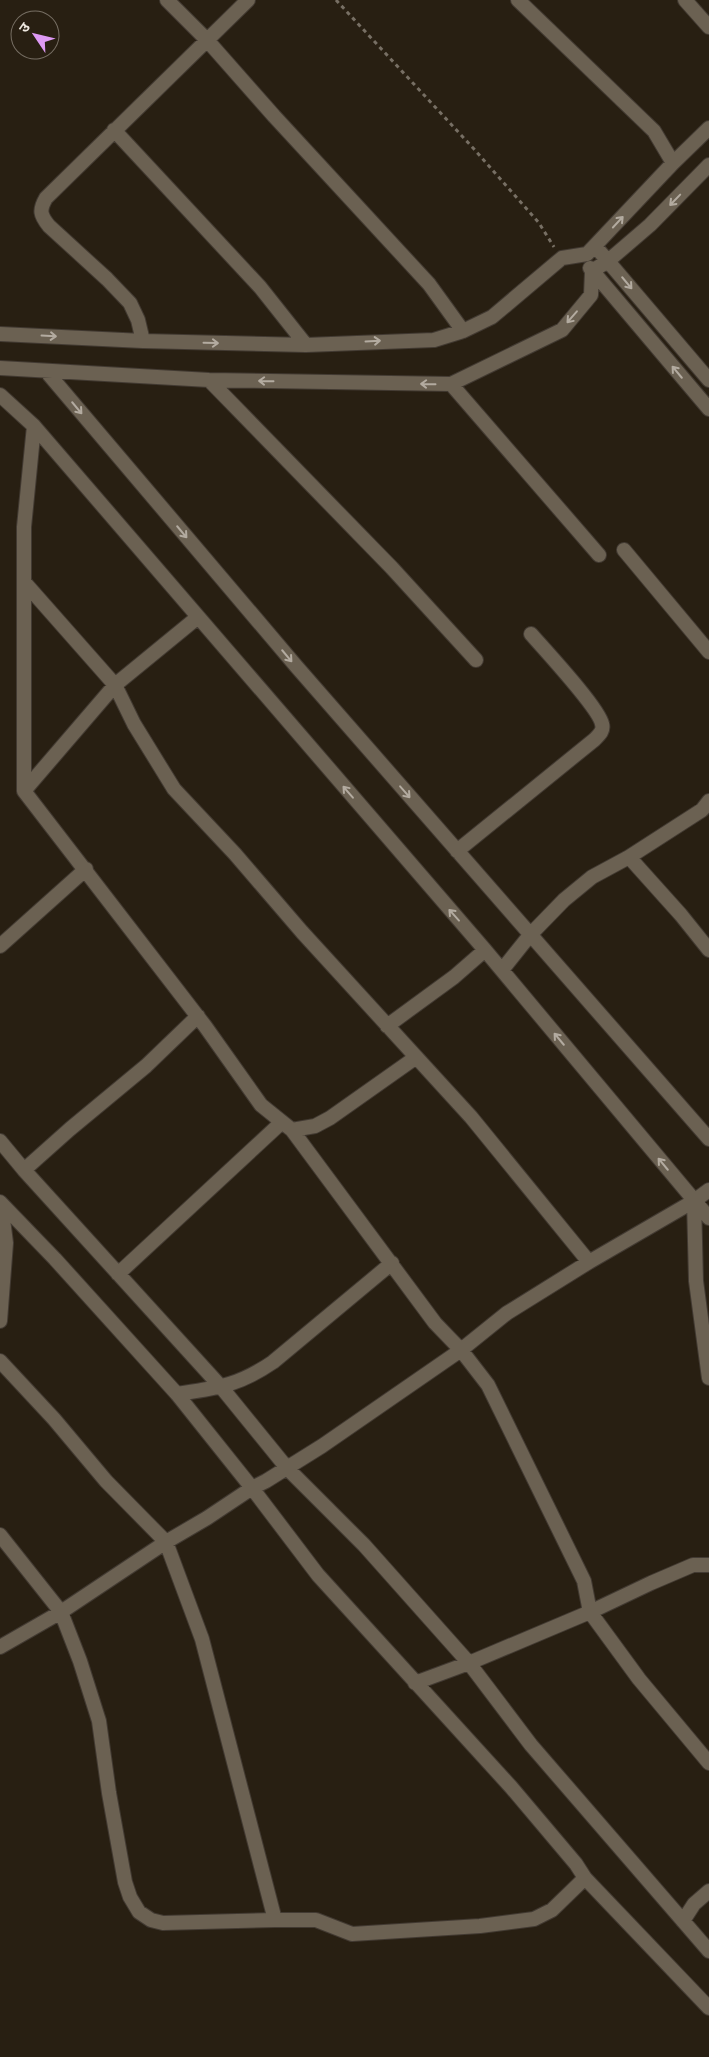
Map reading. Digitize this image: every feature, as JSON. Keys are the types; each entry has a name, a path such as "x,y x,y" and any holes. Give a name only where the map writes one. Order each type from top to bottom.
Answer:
{"street":[{"path":"167,0 207,40 274,116 429,284 463,331"},
{"path":"143,341 138,320 130,303 41,216 40,207 46,198 114,130 248,0"},
{"path":"518,0 654,132 673,163"},
{"path":"685,0 709,27"},
{"path":"0,334 143,341 306,345 434,340 463,331 492,317 562,258 587,254 673,163 709,128"},
{"path":"114,130 260,287 306,345"},
{"path":"592,271 608,261 650,225 709,165"},
{"path":"595,246 709,380"},
{"path":"580,256 709,409"},
{"path":"0,368 208,380 451,384 562,330 591,295 592,271"},
{"path":"46,371 296,666 709,1139"},
{"path":"208,380 392,568 476,660"},
{"path":"451,384 599,555"},
{"path":"0,395 34,426 485,950 709,1218"},
{"path":"34,426 24,526 24,791 198,1016 261,1106 287,1126 392,1263 435,1323 488,1385 521,1449 584,1582 590,1612 639,1679 709,1764"},
{"path":"624,550 709,652"},
{"path":"25,582 115,685 134,724 174,789 235,854 415,1058 471,1117 589,1262"},
{"path":"24,791 115,685 198,617"},
{"path":"457,851 602,732 602,723 592,707 531,634"},
{"path":"502,970 530,935 564,900 592,877 629,857 707,809"},
{"path":"629,857 681,915 709,950"},
{"path":"0,946 86,870"},
{"path":"387,1026 454,977 485,950"},
{"path":"24,1170 146,1066 198,1016"},
{"path":"118,1274 287,1126 315,1126 330,1118 415,1058"},
{"path":"0,1141 24,1170 222,1388 287,1468 364,1545 469,1664 531,1745 709,1951"},
{"path":"0,1646 61,1612 166,1542 322,1446 460,1350 507,1313 589,1262 694,1201 709,1190"},
{"path":"694,1201 696,1281 709,1378"},
{"path":"0,1203 6,1243 0,1321"},
{"path":"0,1203 55,1259 177,1394 318,1575 511,1787 576,1864 585,1878 709,2008"},
{"path":"177,1394 222,1388 254,1375 273,1362 392,1263"},
{"path":"0,1361 54,1419 106,1481 166,1542 202,1639 275,1920"},
{"path":"0,1535 61,1612 80,1661 99,1721 109,1793 125,1882 130,1897 139,1912 151,1920 164,1923 316,1920 352,1934 480,1926 534,1919 552,1910 585,1878"},
{"path":"415,1683 469,1664 693,1565 709,1565"},
{"path":"683,1921 694,1904 709,1890"}],"path":[{"path":"336,0 474,149 539,224 562,258"}]}
